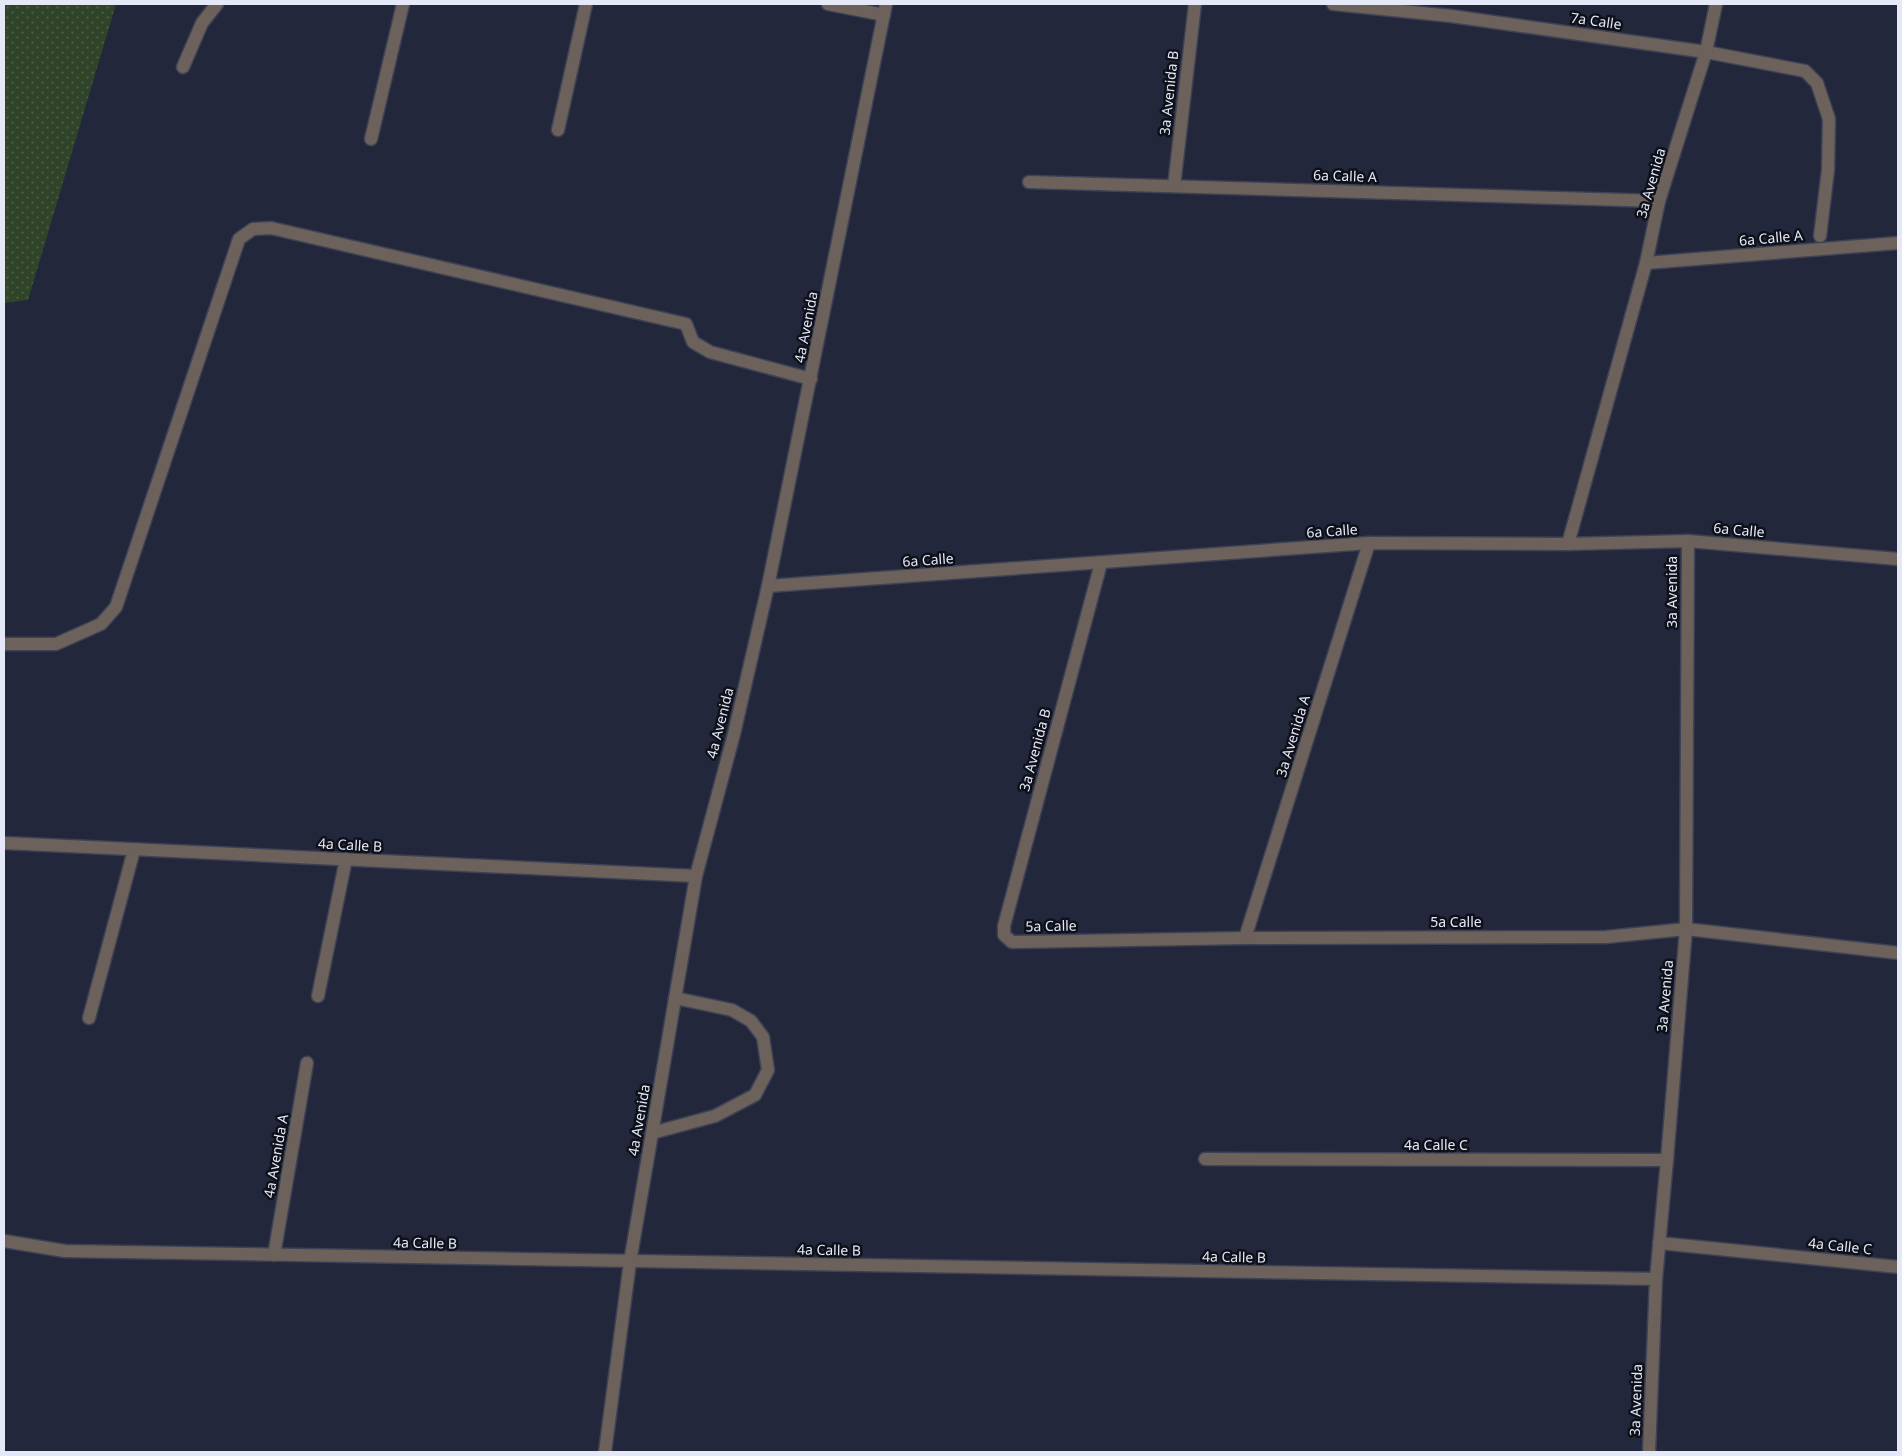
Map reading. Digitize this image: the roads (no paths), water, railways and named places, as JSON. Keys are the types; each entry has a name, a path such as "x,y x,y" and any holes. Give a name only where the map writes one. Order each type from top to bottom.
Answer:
{"street":[{"path":"183,67 202,23 217,4"},
{"path":"371,139 403,4"},
{"path":"558,130 586,4"},
{"path":"828,4 885,9"},
{"name":"3a Avenida B","path":"1174,186 1195,4"},
{"name":"7a Calle","path":"1334,4 1452,10 1706,52 1805,71 1817,83 1829,119 1828,170 1820,236"},
{"name":"3a Avenida","path":"1568,544 1646,263 1659,201 1706,52 1716,4"},
{"name":"4a Avenida","path":"604,1452 630,1262 696,876 734,734 768,586 885,9"},
{"name":"6a Calle A","path":"1030,182 1659,201"},
{"path":"4,644 56,644 101,624 116,607 238,239 253,229 271,228 686,324 693,342 710,352 810,379"},
{"name":"6a Calle A","path":"1646,263 1898,243"},
{"name":"3a Avenida","path":"1649,1452 1656,1278 1686,929 1688,541"},
{"name":"6a Calle","path":"768,586 1369,543 1568,544 1688,541 1898,559"},
{"name":"3a Avenida A","path":"1245,938 1369,543"},
{"name":"3a Avenida B","path":"1012,942 1004,935 1004,926 1101,563"},
{"name":"4a Calle B","path":"4,843 696,876"},
{"path":"89,1018 134,850"},
{"path":"318,996 346,859"},
{"name":"5a Calle","path":"1012,942 1245,938 1606,937 1686,929 1898,953"},
{"path":"652,1133 715,1116 754,1095 768,1070 763,1037 751,1021 732,1010 675,998"},
{"name":"4a Avenida A","path":"274,1254 307,1063"},
{"name":"4a Calle C","path":"1205,1159 1667,1160"},
{"name":"4a Calle B","path":"4,1241 65,1251 1656,1278"},
{"name":"4a Calle C","path":"1659,1243 1898,1267"}]}
